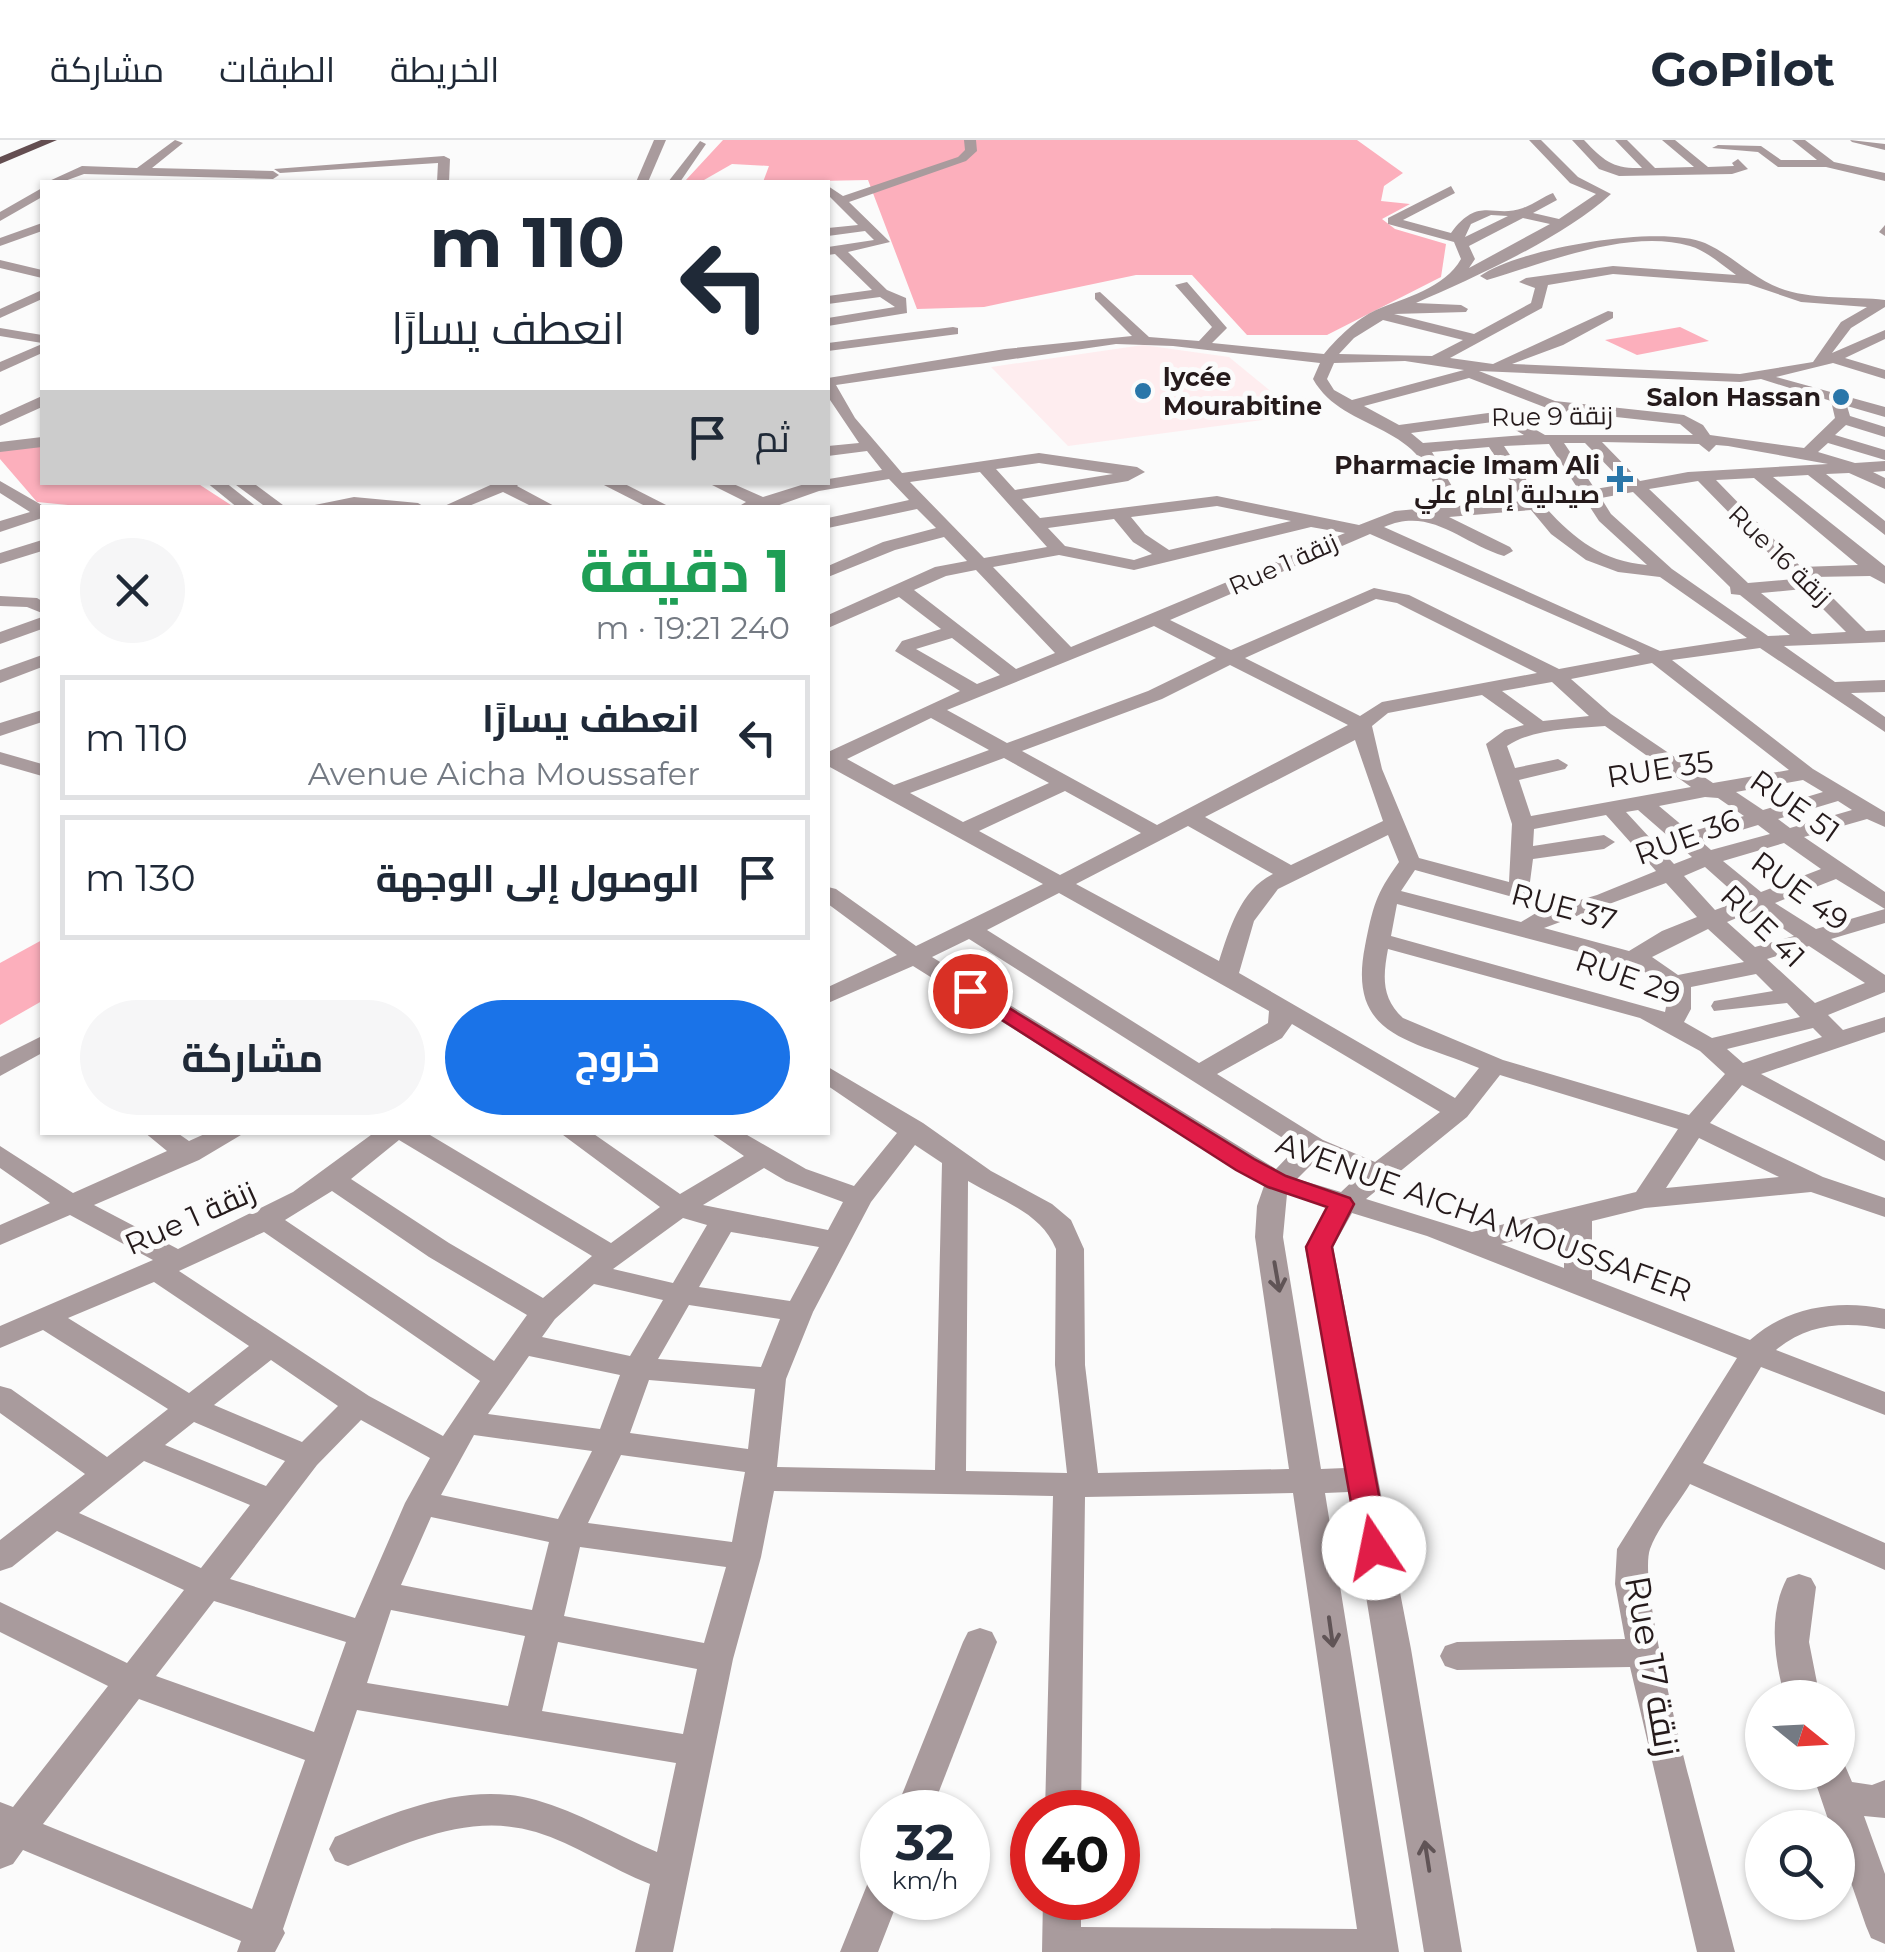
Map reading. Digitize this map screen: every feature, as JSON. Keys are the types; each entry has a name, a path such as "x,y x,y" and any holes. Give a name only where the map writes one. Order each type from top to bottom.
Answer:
{"main road":[{"path":"0,158 38,140"},
{"path":"0,158 51,140"}],"street":[{"path":"643,180 660,140"},
{"path":"830,212 962,159 971,152 970,140"},
{"path":"1448,511 1443,476 1422,448 1323,388 1320,379 1326,360 1377,314 1462,280 1605,194 1574,180 1535,140"},
{"path":"1578,140 1607,169 1654,174 1742,169 1714,144"},
{"path":"1621,140 1654,174"},
{"path":"1668,140 1684,158 1706,171"},
{"path":"1798,140 1827,164"},
{"path":"1856,140 1885,147"},
{"path":"130,180 178,143"},
{"path":"675,180 700,144"},
{"path":"1714,144 1756,148 1778,163"},
{"path":"270,177 308,148"},
{"path":"297,157 375,153 365,170"},
{"path":"1738,163 1759,167 1778,163 1827,164 1885,177"},
{"path":"57,180 76,170 270,177 365,170 442,176"},
{"path":"270,177 365,170"},
{"path":"1452,190 1392,221 1462,242"},
{"path":"830,191 884,242 832,250"},
{"path":"0,217 40,193"},
{"path":"1518,214 1553,197"},
{"path":"1462,280 1466,267 1460,227 1482,212 1561,223"},
{"path":"830,232 870,227"},
{"path":"0,242 40,228"},
{"path":"1462,280 1563,255 1664,240 1699,245 1752,280"},
{"path":"830,322 902,310 902,302 882,293 832,250"},
{"path":"2,265 36,254"},
{"path":"2,265 40,274"},
{"path":"1462,280 1534,283 1613,270 1752,280 1819,302 1884,302"},
{"path":"1436,360 1537,306 1544,292 1534,283"},
{"path":"1182,285 1220,328 1204,346"},
{"path":"830,300 882,293"},
{"path":"0,314 40,295"},
{"path":"1100,296 1144,340"},
{"path":"1815,366 1846,325 1884,302"},
{"path":"1396,307 1462,309"},
{"path":"1377,314 1478,340"},
{"path":"1490,368 1558,342 1608,315"},
{"path":"830,347 954,330"},
{"path":"0,332 40,339"},
{"path":"1349,405 1470,369 1699,378 1759,376 1815,366 1884,338"},
{"path":"830,383 1043,348 1144,340 1326,360 1391,356 1436,360 1470,369 1508,391 1552,404 1669,416 1697,428 1700,440 1882,573"},
{"path":"0,368 40,349"},
{"path":"1850,349 1885,360"},
{"path":"1832,358 1885,375"},
{"path":"1790,372 1885,397"},
{"path":"1759,376 1885,412"},
{"path":"830,387 849,420 896,476 1066,653"},
{"path":"1388,428 1508,391"},
{"path":"1837,397 1842,419"},
{"path":"0,421 40,401"},
{"path":"1388,428 1504,416 1547,438 1588,496 1666,572 1759,642 1885,726"},
{"path":"0,421 40,417"},
{"path":"1842,419 1885,432"},
{"path":"1842,419 1809,461 1885,530"},
{"path":"830,424 849,420"},
{"path":"1825,437 1885,455"},
{"path":"1589,438 1716,567 1806,638"},
{"name":"Rue 9 زنقة","path":"1422,448 1589,438 1677,462 1700,440 1760,446 1809,461"},
{"path":"1493,441 1536,505 1594,557 1620,567 1666,572"},
{"path":"0,447 40,442"},
{"path":"830,451 872,446"},
{"path":"1760,446 1785,470"},
{"path":"724,485 759,505 896,476 1050,458 1136,472 1010,496"},
{"name":"Rue 1 زنقة","path":"830,759 974,691 1286,567 1362,528 1427,512 1536,505 1588,496 1636,485 1677,462 1748,473 1785,470 1809,461 1885,466"},
{"name":"Rue 16 زنقة","path":"1677,462 1805,577 1858,634"},
{"path":"983,466 1059,550"},
{"path":"1860,467 1885,484"},
{"path":"218,485 246,505"},
{"path":"244,485 274,505"},
{"path":"382,485 390,492 384,504"},
{"path":"456,505 506,485"},
{"path":"510,485 545,505"},
{"path":"613,485 657,505"},
{"path":"3,491 40,511"},
{"path":"1037,524 1217,500 1362,528 1624,637 1656,657 1806,772 1878,817"},
{"path":"830,522 920,503"},
{"path":"365,505 392,505"},
{"path":"1427,512 1504,551"},
{"path":"0,527 40,513"},
{"path":"1118,513 1139,538 1166,556"},
{"path":"830,621 941,571 1059,550 1134,565 1313,521"},
{"path":"830,571 889,546 946,532"},
{"path":"0,559 40,546"},
{"path":"1702,596 1805,577 1882,573"},
{"path":"901,589 1013,676"},
{"name":"RUE 51","path":"896,792 1112,712 1234,659 1356,598 1378,593 1403,600 1557,676 1604,719 1627,728 1716,792 1885,902"},
{"path":"0,601 31,602 40,607"},
{"path":"1152,618 1361,724 1372,769 1410,862"},
{"path":"0,638 40,624"},
{"path":"953,632 909,645 905,651 974,691"},
{"path":"830,995 1061,884 1361,724 1382,708 1759,642 1858,634 1885,636"},
{"path":"0,676 40,663"},
{"path":"1830,688 1885,686"},
{"path":"1486,689 1539,728"},
{"path":"932,710 1156,833"},
{"path":"0,730 40,717"},
{"path":"1410,862 1520,892 1523,824 1497,742 1539,728 1604,719"},
{"path":"0,758 40,769"},
{"path":"830,759 896,792 1226,976 1458,1111"},
{"path":"1507,776 1558,764"},
{"name":"RUE 35","path":"1523,824 1641,801 1716,792 1806,772"},
{"path":"963,830 1064,784"},
{"path":"1686,840 1840,794"},
{"name":"RUE 49","path":"1641,801 1758,901 1811,940 1884,983"},
{"name":"RUE 41","path":"1610,807 1710,918 1839,1039"},
{"path":"1188,817 1288,872"},
{"name":"RUE 36","path":"1528,928 1544,918 1605,900 1708,858 1784,836 1878,817"},
{"path":"1226,976 1243,921 1266,888 1288,872 1396,823"},
{"path":"1524,854 1604,842"},
{"path":"1410,862 1387,894 1372,990 1382,1012 1408,1032 1494,1065 1694,1125 1813,1183 1885,1208"},
{"path":"1634,958 1710,918 1836,872"},
{"name":"RUE 37","path":"1387,894 1634,958 1658,968 1676,983"},
{"name":"AVENUE AICHA MOUSSAFER","path":"830,895 914,956 1277,1182 1470,1242 1757,1350 1885,1404"},
{"path":"1671,1023 1682,996 1676,983 1756,961 1885,916"},
{"path":"970,930 1314,1146 1378,1174"},
{"name":"RUE 29","path":"1380,940 1586,994 1671,1023 1709,1046 1739,1073 1885,1152"},
{"path":"1709,1046 1813,1017 1884,983"},
{"path":"1723,1006 1791,995"},
{"path":"1197,1074 1273,1033 1280,1024 1281,1010"},
{"path":"1645,1199 1694,1125 1739,1073 1885,1024"},
{"path":"0,1068 38,1051"},
{"path":"1443,1952 1319,1247 1341,1204 1362,1192 1378,1174 1458,1111 1494,1065"},
{"path":"830,1075 955,1159 1042,1210 1066,1237 1070,1249 1076,1485 1064,1790"},
{"path":"654,1952 716,1658 744,1557 761,1471 770,1379 798,1312 859,1198 914,1130"},
{"path":"162,1135 190,1154"},
{"path":"0,1236 226,1135"},
{"name":"Rue 1 زنقة","path":"0,1338 267,1221 336,1181 389,1135"},
{"path":"410,1135 600,1265 679,1294 798,1312"},
{"path":"576,1135 679,1207 724,1221 836,1241"},
{"path":"727,1135 762,1157 859,1198"},
{"path":"1062,1920 1061,1948 1379,1950 1269,1237 1268,1205 1277,1182 1314,1146"},
{"path":"0,1156 166,1265 270,1345 358,1404 448,1453"},
{"path":"358,1404 306,1457 133,1682 6,1833 261,1942 380,1594 421,1503 466,1422 545,1312 600,1265 679,1207 762,1157"},
{"path":"950,1485 955,1159"},
{"path":"336,1181 439,1250 545,1312"},
{"path":"1470,1242 1645,1199 1813,1183"},
{"path":"1578,1216 1578,1282"},
{"path":"267,1221 499,1379"},
{"path":"521,1724 567,1534 610,1445 638,1368 724,1221"},
{"path":"1757,1350 1773,1332 1799,1322 1865,1314 1885,1319"},
{"path":"44,1316 189,1407 306,1457"},
{"path":"524,1344 638,1368 770,1379"},
{"path":"5,1547 54,1516 270,1345"},
{"name":"Rue 17 زنقة","path":"1716,1952 1644,1653 1632,1584 1633,1549 1757,1350"},
{"path":"0,1397 108,1474"},
{"path":"466,1422 761,1471 950,1485 1361,1480"},
{"path":"140,1447 274,1502"},
{"path":"1684,1468 1885,1557"},
{"path":"421,1503 567,1534 744,1557"},
{"path":"54,1516 205,1586 368,1635"},
{"path":"1799,1587 1790,1617 1790,1643 1799,1680"},
{"path":"380,1594 545,1622 716,1658"},
{"path":"0,1616 133,1682 326,1752"},
{"path":"923,1790 980,1642"},
{"path":"1457,1656 1644,1653"},
{"path":"346,1694 695,1751"},
{"path":"1836,1790 1885,1926"},
{"path":"1852,1790 1884,1801"},
{"path":"348,1848 396,1827 452,1811 530,1814 670,1875"},
{"path":"859,1952 871,1920"}],"shaded area":[{"path":"723,140 1357,140 1403,173 1384,186 1381,201 1410,204 1382,219 1395,229 1446,244 1441,277 1327,335 1247,335 1192,275 1136,275 984,307 917,309 868,180 764,180 769,166 732,164 704,180 686,180"},
{"path":"1680,327 1709,341 1637,355 1605,340"},
{"name":"lycée Mourabitine","path":"1143,345 1229,357 1300,415 1068,446 991,367"},
{"path":"40,445 40,485 200,485 231,505 37,502 0,459 0,450"},
{"path":"40,941 40,1002 0,1025 0,963"}],"place":[{"name":"lycée Mourabitine","path":"1143,391"},
{"name":"Salon Hassan","path":"1841,397"},
{"name":"Pharmacie Imam Ali صيدلية إمام علي","path":"1620,479"}],"route":[{"path":"970,991 1245,1164 1277,1182 1341,1204 1325,1228 1319,1247 1374,1548"}]}
